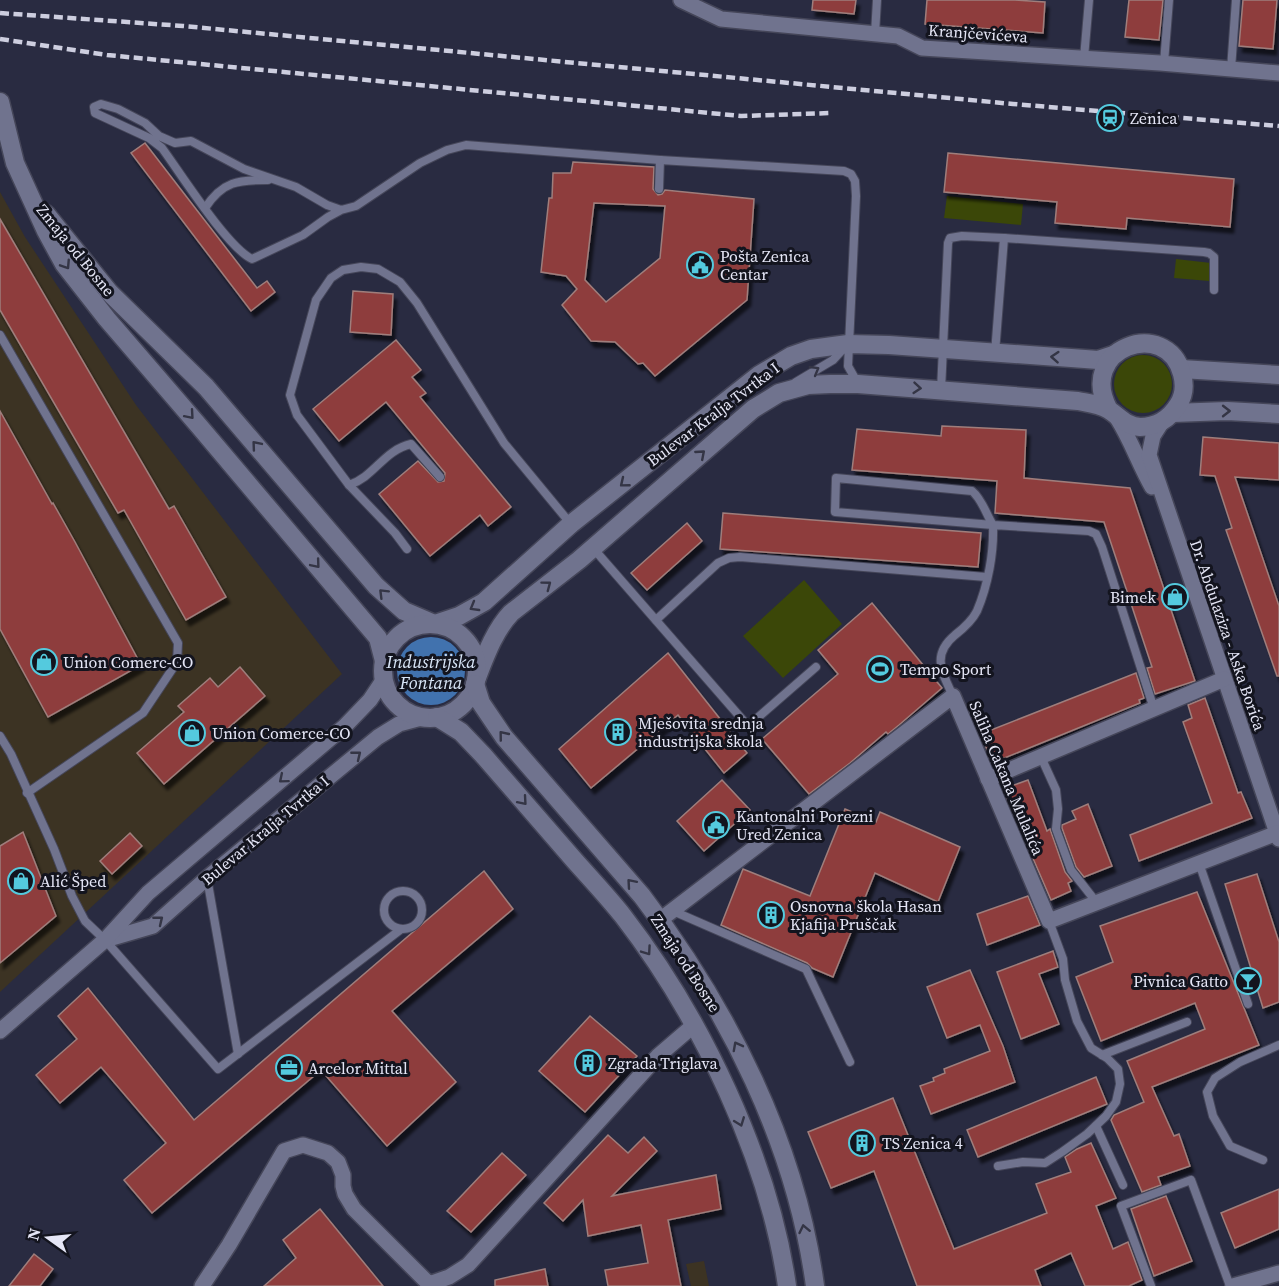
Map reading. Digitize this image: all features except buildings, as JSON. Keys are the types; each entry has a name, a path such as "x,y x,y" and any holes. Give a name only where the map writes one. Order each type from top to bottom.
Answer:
{"main road":[{"path":"0,102 15,163 30,194"},
{"name":"Zmaja od Bosne","path":"30,194 109,292 206,387 376,586 404,611 433,624 450,628 462,637 472,649 476,664 475,682 482,703 504,737 642,896 666,915 685,955 740,1053 763,1102 801,1213 815,1286"},
{"name":"Zmaja od Bosne","path":"30,194 64,264 82,289 378,638 389,693 398,705 410,713 431,717 461,732 483,754 622,916 662,973 694,1025 736,1112 757,1167 773,1220 788,1286"},
{"name":"Bulevar Kralja Tvrtka I","path":"433,624 459,616 484,602 571,524 759,375 791,356 811,349 848,344 1098,360 1133,344 1145,343 1156,345 1166,351 1181,369"},
{"path":"1113,355 1106,365 1101,388 1103,400 1113,414"},
{"path":"1168,417 1183,393 1181,369 1279,375"},
{"name":"Bulevar Kralja Tvrtka I","path":"475,682 503,622 593,548 753,409 779,393 807,385 858,384 1078,401 1094,404 1128,424 1140,427 1168,417 1227,411 1279,414"},
{"path":"384,670 389,648 402,634 419,625 433,624"},
{"path":"431,717 449,713 460,706 469,696 475,682"}],"street":[{"name":"Kranjčevićeva","path":"681,0 721,19 898,36 922,48 1164,63 1279,73"},
{"name":"Dr. Abdulaziza - Aska Borića","path":"1113,414 1126,431 1140,466 1166,510"},
{"name":"Dr. Abdulaziza - Aska Borića","path":"1168,417 1153,436 1149,455 1278,836"},
{"name":"Bulevar Kralja Tvrtka I","path":"0,1031 105,940 148,893 345,726 370,700 384,670"},
{"path":"988,779 1224,679"},
{"name":"Saliha Cakana Mulalića","path":"666,915 952,696 1049,921"},
{"name":"Bulevar Kralja Tvrtka I","path":"105,940 153,926 207,878 378,737 399,724 431,717"},
{"path":"1049,921 1199,863 1278,836"},
{"path":"202,1286 284,1151 303,1144 328,1153 338,1162 343,1175 342,1186 354,1209 429,1284 449,1277 468,1265 658,1056 694,1025"},
{"path":"1231,1286 1279,1273"}],"lane":[{"path":"875,34 877,0"},
{"path":"1084,58 1089,0"},
{"path":"1164,63 1169,0"},
{"path":"1232,69 1236,0"},
{"path":"341,210 327,205 296,187 244,169 191,141 175,143 159,136 145,123 118,109 101,104 94,107 95,112 149,138 162,148 243,255 252,259 303,236 341,210 356,206 420,163 447,150 466,145 844,171 851,174 855,181 856,196 848,366 858,384"},
{"path":"658,189 660,159"},
{"path":"206,208 222,188 233,183 244,180 275,180"},
{"path":"941,390 950,238 962,236 1004,238 1209,253 1214,257 1214,290"},
{"path":"995,353 1004,238"},
{"path":"407,549 395,533 349,485 297,415 290,395 316,300 332,278 343,270 361,267 378,269 400,282 417,303 504,443 571,524"},
{"path":"0,335 178,643 177,662 143,713 27,793"},
{"path":"779,393 833,360 848,344"},
{"path":"349,485 359,482 398,447 411,444 440,477"},
{"path":"952,696 943,676 941,660 943,647 966,626 976,612 993,544 993,525 983,508 980,497 972,491 836,478 835,512 993,525 1089,531 1096,534 1154,709"},
{"path":"593,548 748,726 816,667"},
{"path":"656,620 718,563 729,558 740,557 986,577"},
{"path":"0,736 11,754 85,921 105,940 218,1069 400,930 417,924 422,906 415,896 404,891 391,894 384,905 383,912 388,923 400,930"},
{"path":"1041,757 1056,790 1058,809 1056,829 1071,870 1097,903"},
{"path":"1199,863 1248,1004"},
{"path":"207,878 238,1054"},
{"path":"666,915 806,969 850,1062"},
{"path":"998,1166 1023,1162 1046,1163 1106,1116 1116,1102 1120,1084 1118,1069 1091,1048 1077,1021 1065,980 1063,959 1049,921"},
{"path":"1102,1055 1187,1022"},
{"path":"1263,1160 1230,1146 1213,1116 1207,1092 1215,1078 1240,1062 1279,1045"},
{"path":"1096,1126 1123,1185"},
{"path":"1151,1286 1121,1206 1191,1180 1231,1286"}],"shaded area":[{"path":"0,192 25,237 136,405 342,674 0,992"},
{"path":"704,1261 709,1286 691,1286 686,1264"}],"green space":[{"path":"947,196 1023,204 1021,225 944,218"},
{"path":"1176,259 1211,263 1209,281 1174,278"},
{"path":"1143,355 1154,357 1167,368 1172,384 1170,395 1159,408 1143,413 1132,411 1119,400 1114,384 1116,373 1127,360"},
{"path":"804,580 842,624 783,678 743,636"}],"water":[{"name":"Industrijska Fontana","path":"431,637 444,640 455,647 462,658 465,671 462,684 455,695 444,702 431,705 418,702 407,695 400,684 397,671 400,658 407,647 418,640"}],"railway":[{"path":"0,13 183,26 1013,104 1279,126"},
{"path":"0,39 107,55 741,116 832,113"}],"place":[{"name":"Zenica","path":"1110,118"},
{"name":"Pošta Zenica Centar","path":"700,265"},
{"name":"Bimek","path":"1175,597"},
{"name":"Union Comerc-CO","path":"44,662"},
{"name":"Tempo Sport","path":"880,669"},
{"name":"Mješovita srednja industrijska škola","path":"618,732"},
{"name":"Union Comerce-CO","path":"192,733"},
{"name":"Kantonalni Porezni Ured Zenica","path":"716,825"},
{"name":"Alić Šped","path":"21,881"},
{"name":"Osnovna škola Hasan Kjafija Pruščak","path":"771,915"},
{"name":"Pivnica Gatto","path":"1248,981"},
{"name":"Zgrada Triglava","path":"588,1063"},
{"name":"Arcelor Mittal","path":"289,1068"},
{"name":"TS Zenica 4","path":"862,1143"}]}
